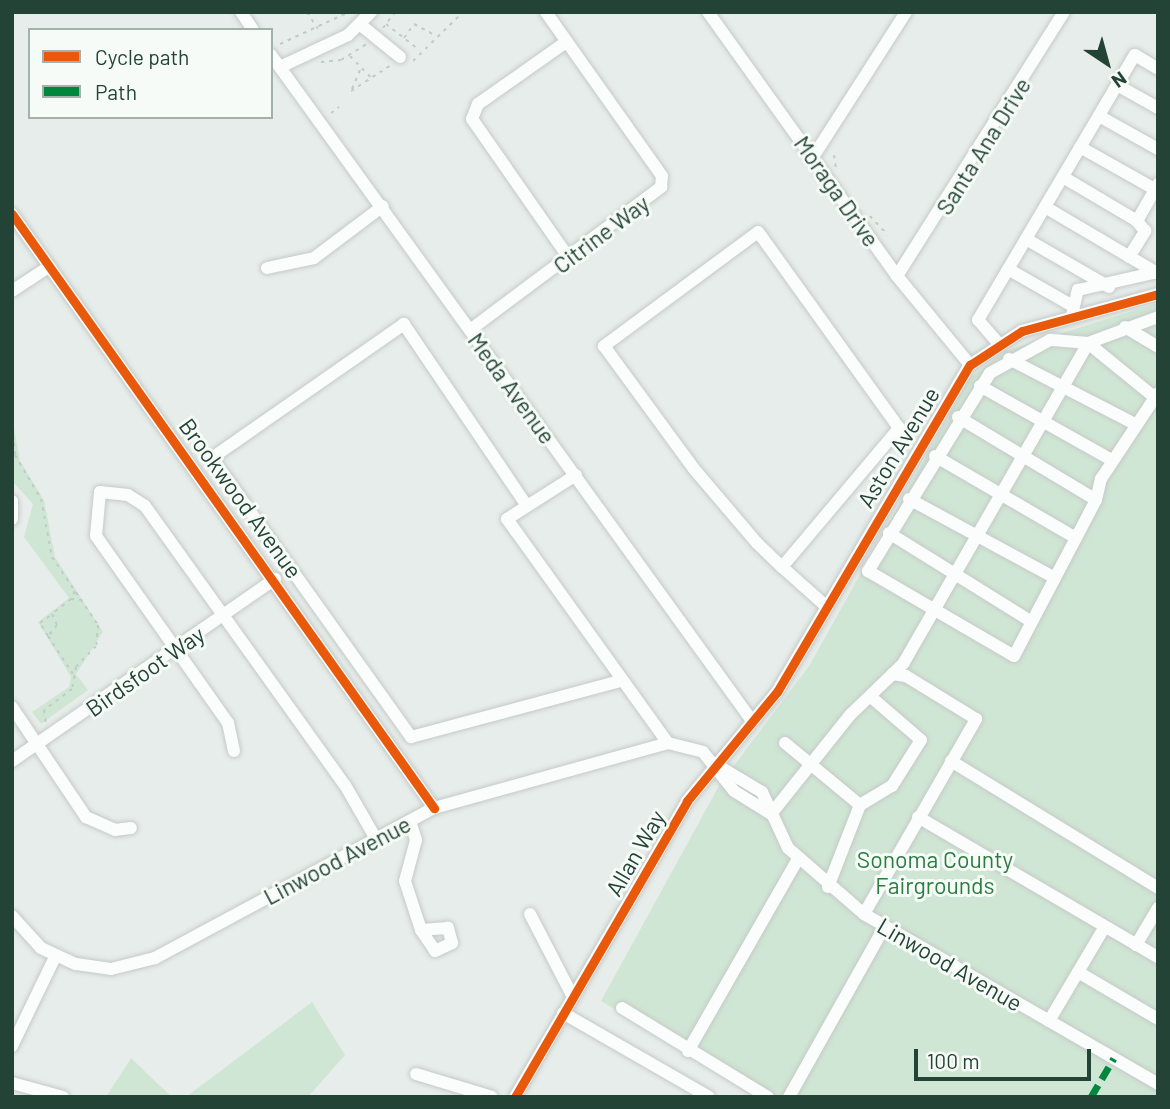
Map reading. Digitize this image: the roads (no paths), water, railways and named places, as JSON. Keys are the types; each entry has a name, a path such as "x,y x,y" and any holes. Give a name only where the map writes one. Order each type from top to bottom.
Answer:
{"street":[{"path":"241,12 252,28"},
{"path":"280,67 362,26 371,12"},
{"name":"Citrine Way","path":"470,330 655,195 662,176 546,12"},
{"name":"Moraga Drive","path":"708,12 897,276 970,365"},
{"path":"813,157 906,12"},
{"name":"Santa Ana Drive","path":"897,276 1064,12"},
{"path":"362,26 400,57"},
{"path":"566,42 478,104 472,119 569,258"},
{"path":"999,344 978,320 1135,55 1158,69"},
{"name":"Meda Avenue","path":"273,58 383,206 752,721"},
{"path":"1117,85 1158,108"},
{"path":"1099,116 1158,149"},
{"path":"1080,147 1157,188 1129,257"},
{"path":"1063,177 1158,237"},
{"path":"267,268 314,258 383,206"},
{"path":"1045,207 1157,272"},
{"name":"Brookwood Avenue","path":"12,214 275,579 434,808"},
{"path":"782,567 899,428 758,232 604,346 694,469 782,567 826,607"},
{"path":"1026,239 1110,287"},
{"path":"12,291 50,266"},
{"path":"1009,269 1071,310 1078,290 1110,287 1157,272"},
{"name":"Aston Avenue","path":"752,721 826,607 970,365 999,344 1071,310 1158,294"},
{"path":"1088,343 1155,395 1112,460 1096,500 1014,656 933,612 868,571 958,417 980,386 1009,359 1051,340 1088,343 1125,327 1158,317"},
{"path":"527,506 404,324 212,458 411,737 620,681"},
{"path":"1125,327 1158,347"},
{"path":"771,814 810,765 892,674 933,612 1088,343"},
{"path":"1009,359 1135,424"},
{"path":"980,386 1112,460"},
{"path":"958,417 1096,500"},
{"path":"935,456 1076,538"},
{"path":"576,475 507,519 620,681 668,743"},
{"path":"234,751 228,723 96,536 100,492 128,495 145,506 345,785 376,839"},
{"path":"909,499 1055,578"},
{"path":"12,501 12,519"},
{"path":"890,533 1032,622"},
{"name":"Birdsfoot Way","path":"12,761 275,579"},
{"path":"864,914 976,719 906,676 892,674"},
{"path":"828,887 860,805 892,786 920,740 871,696"},
{"path":"12,708 86,817 115,830 131,828"},
{"name":"Allan Way","path":"514,1097 687,801 720,767 752,721"},
{"name":"Linwood Avenue","path":"55,957 111,969 155,958 434,808 668,743 690,744 720,767 762,792 771,814 798,859 828,887 864,914 1158,1084"},
{"path":"785,743 860,805"},
{"path":"951,761 1158,888"},
{"path":"918,817 1104,928 1158,957"},
{"path":"410,821 416,841 405,881 421,930"},
{"path":"688,1051 798,859"},
{"path":"1136,944 1158,908"},
{"path":"530,914 573,997"},
{"path":"12,916 55,957 12,1046"},
{"path":"789,1097 885,926"},
{"path":"1049,1021 1104,928"},
{"path":"1078,972 1158,1019"},
{"path":"622,1008 688,1051 768,1097"},
{"path":"564,1013 709,1097"},
{"path":"416,1074 492,1097"},
{"path":"12,1083 63,1097"}],"park label":[{"name":"Sonoma County Fairgrounds","path":"935,872"}]}
